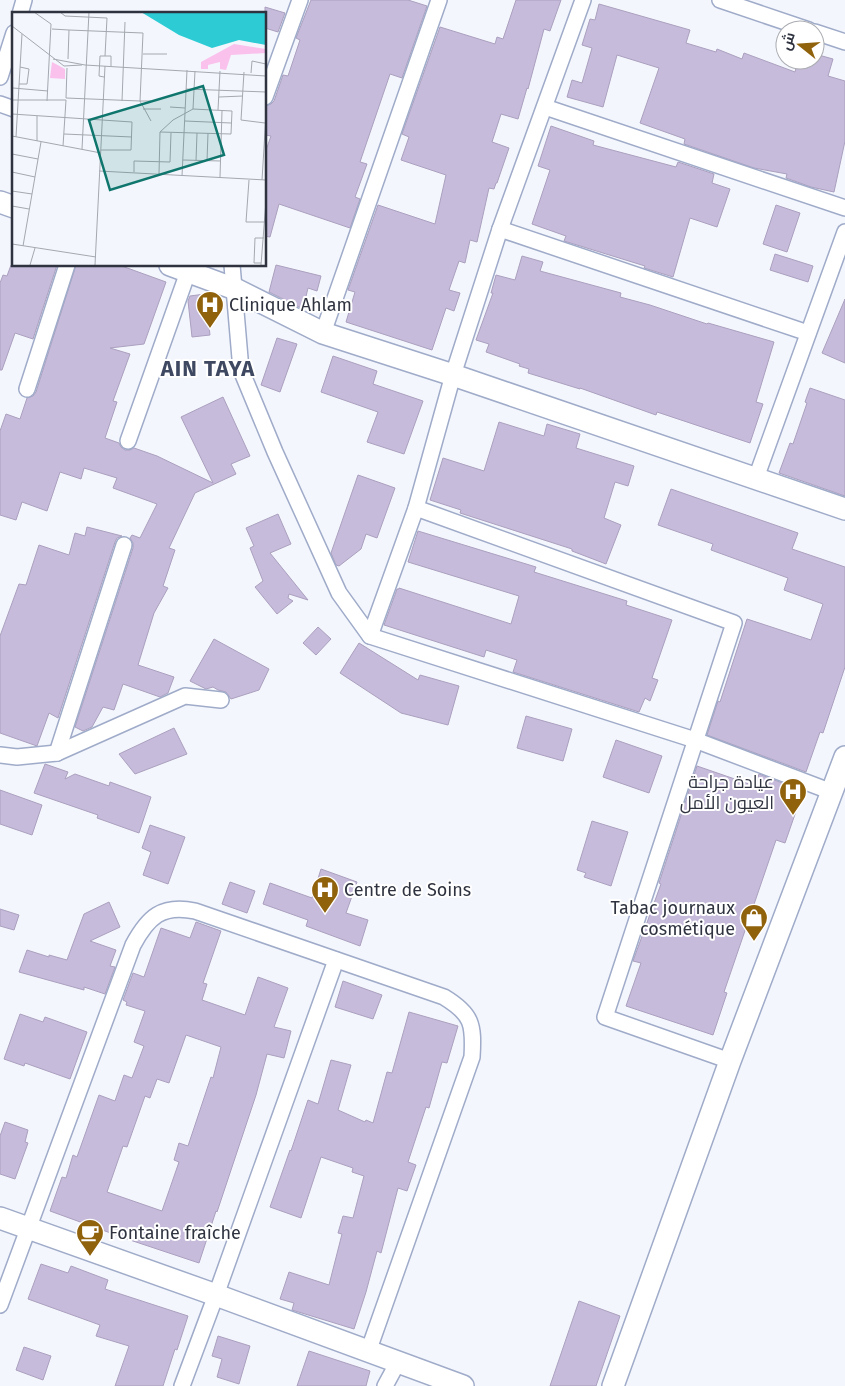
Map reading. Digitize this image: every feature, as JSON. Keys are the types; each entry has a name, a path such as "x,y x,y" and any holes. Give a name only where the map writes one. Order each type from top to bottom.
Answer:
{"main road":[{"path":"0,202 12,206"},
{"path":"179,268 235,289 323,333 452,374 845,509"},
{"path":"613,1386 730,1061 845,757"},
{"path":"0,1218 463,1386"}],"street":[{"path":"266,94 300,0"},
{"path":"323,333 440,0"},
{"path":"370,636 416,508 452,374 500,230 583,0"},
{"path":"720,0 779,20"},
{"path":"825,35 845,42"},
{"path":"0,77 12,39"},
{"path":"0,104 12,108"},
{"path":"545,107 845,208"},
{"path":"500,230 808,333"},
{"path":"756,478 845,232"},
{"path":"27,389 67,266"},
{"path":"232,266 241,370 275,452 339,593 370,636 695,740 832,792"},
{"path":"128,441 179,268"},
{"path":"416,508 734,623 604,1017 730,1061"},
{"path":"57,753 124,545"},
{"path":"0,755 17,757 57,753 185,696 221,700"},
{"path":"0,1305 133,945 140,931 153,918 167,910 182,908 444,997 459,1006 467,1016 472,1027 472,1056 368,1352"},
{"path":"182,1386 336,960"},
{"path":"385,1386 398,1362"}],"building":[{"path":"311,0 408,0 427,6 402,78 390,74 360,162 367,164 355,197 360,199 350,228 279,204 270,237 266,236 266,150 271,136 266,135 266,106 274,101 283,75 288,76 300,40 296,38"},
{"path":"516,0 561,0 550,31 544,29 518,119 501,114 492,142 509,148 494,189 489,188 477,242 470,240 465,263 459,261 449,290 460,293 454,311 446,308 432,350 346,322 355,292 348,290 378,205 435,224 446,175 401,160 409,137 402,134 440,27 495,44 497,37 503,39"},
{"path":"599,4 690,30 686,43 716,52 717,49 742,59 744,53 775,65 775,70 795,72 796,70 825,70 825,57 833,59 828,76 845,81 845,141 834,192 811,187 786,178 787,174 754,168 684,144 685,139 640,123 659,68 617,55 603,107 567,97 572,80 582,83 592,48 582,45 590,19 595,20"},
{"path":"265,7 285,13 278,32 266,28"},
{"path":"551,126 594,141 593,145 676,167 678,162 714,174 712,183 730,189 717,227 690,218 673,277 644,268 645,266 564,241 566,236 532,224 550,170 538,166"},
{"path":"776,205 800,213 787,252 763,244"},
{"path":"775,254 813,266 808,282 770,270"},
{"path":"522,256 543,262 540,271 621,293 620,297 707,324 774,342 756,402 763,404 750,443 657,412 656,415 580,388 528,373 529,369 519,366 520,364 486,352 489,344 476,340 493,293 491,293 496,275 515,280"},
{"path":"11,265 57,266 33,339 15,333 2,370 0,370 0,283 3,275 7,276"},
{"path":"276,265 321,276 317,291 308,288 303,309 269,292"},
{"path":"76,266 122,266 166,282 144,344 110,348 130,354 113,401 117,402 105,438 119,443 125,450 134,448 157,456 213,483 181,417 223,397 250,456 231,464 236,474 195,493 169,548 175,550 163,586 168,588 154,613 138,665 174,677 168,693 160,697 123,684 114,710 103,707 92,727 83,731 75,727 133,548 130,538 132,535 140,538 157,504 113,488 117,478 84,468 81,479 60,472 47,511 22,502 16,520 0,515 0,431 6,414 20,419 27,398 33,396 36,392"},
{"path":"205,294 210,335 192,337 188,301 190,296"},
{"path":"845,299 845,363 822,353"},
{"path":"277,338 297,344 280,392 261,385"},
{"path":"333,356 377,371 373,384 423,401 404,454 367,442 378,412 321,392"},
{"path":"810,388 845,400 845,496 779,473 790,443 793,444"},
{"path":"499,422 544,436 547,424 580,434 576,448 634,466 628,486 615,482 604,518 621,525 606,564 572,551 572,549 460,513 461,510 430,500 443,458 484,471"},
{"path":"358,475 395,488 377,538 366,534 361,549 339,566 336,565 331,553"},
{"path":"671,489 798,533 792,549 845,567 845,667 823,733 820,732 806,772 707,735 718,701 720,702 747,619 811,640 823,604 784,590 788,578 711,550 713,544 658,525"},
{"path":"278,514 291,544 270,553 308,600 289,594 288,598 293,601 277,614 255,587 263,581 250,548 254,546 246,528"},
{"path":"87,527 122,536 117,538 115,542 58,718 49,713 37,746 0,733 0,636 19,584 26,585 39,545 69,555 75,533 85,536"},
{"path":"418,531 536,567 534,572 627,601 626,605 672,620 652,678 658,680 650,701 645,698 639,712 513,672 517,660 486,650 484,657 384,625 399,588 511,624 519,596 408,562"},
{"path":"318,627 331,639 316,655 303,643"},
{"path":"214,639 269,669 259,690 231,699 226,692 213,687 206,689 190,681"},
{"path":"359,643 418,680 420,675 459,686 448,725 401,713 340,673"},
{"path":"526,716 572,729 563,761 517,748"},
{"path":"174,728 187,754 135,774 119,754"},
{"path":"616,740 662,756 649,793 603,777"},
{"path":"45,764 68,772 65,779 75,774 109,786 110,782 151,797 139,833 97,818 98,815 34,793"},
{"path":"697,766 755,786 759,774 800,790 799,793 802,794 785,843 776,840 724,992 727,993 713,1035 626,1006 641,963 633,961 661,884 659,883"},
{"path":"0,790 42,805 32,835 0,824"},
{"path":"592,821 628,832 611,886 584,877 586,873 577,870"},
{"path":"150,825 185,837 168,884 143,875 151,852 142,848"},
{"path":"321,869 357,882 346,913 368,920 360,946 306,926 308,920 263,904 270,883 312,898"},
{"path":"230,882 255,891 247,913 222,904"},
{"path":"109,902 120,927 90,941 116,950 110,966 115,967 105,994 84,987 84,990 19,972 27,950 67,960 84,914"},
{"path":"0,909 19,915 14,930 0,926"},
{"path":"196,922 221,931 203,983 207,984 202,1000 245,1015 258,977 288,988 274,1027 291,1031 284,1058 267,1054 256,1095 199,1263 50,1211 62,1177 66,1178 73,1155 77,1157 99,1095 115,1101 124,1075 132,1078 144,1046 134,1042 145,1011 126,1005 127,1002 123,1000 133,973 144,977 161,928 190,938","holes":["186,1035 221,1047 213,1078 211,1077 188,1146 179,1143 174,1160 179,1162 162,1211 107,1192 123,1146 127,1147 145,1096 150,1098 157,1079 169,1083"]},
{"path":"343,981 382,995 373,1019 335,1007"},
{"path":"409,1012 458,1026 447,1063 442,1062 429,1108 426,1107 408,1162 416,1165 407,1191 398,1188 381,1253 377,1251 354,1329 292,1310 294,1303 280,1299 289,1272 329,1285 342,1234 338,1233 343,1216 353,1218 364,1176 352,1172 353,1168 321,1157 301,1218 270,1207 308,1100 318,1104 331,1060 351,1065 338,1110 365,1122 366,1120 373,1123 387,1072 392,1073"},
{"path":"20,1014 43,1022 45,1017 87,1032 70,1079 25,1063 24,1066 4,1059"},
{"path":"5,1122 28,1130 25,1142 28,1143 15,1179 0,1174 0,1136"},
{"path":"41,1264 68,1273 71,1266 108,1280 105,1289 188,1316 163,1386 115,1386 129,1346 96,1336 100,1325 28,1299"},
{"path":"579,1301 620,1316 596,1386 550,1386"},
{"path":"218,1336 250,1346 239,1384 217,1377 222,1359 212,1356"},
{"path":"24,1347 51,1356 43,1380 16,1370"},
{"path":"309,1351 370,1371 366,1386 297,1386"}],"place":[{"name":"Clinique Ahlam","path":"210,329"},
{"name":"عيادة جراحة العيون الأمل","path":"793,816"},
{"name":"Centre de Soins","path":"325,914"},
{"name":"Tabac journaux cosmétique","path":"754,942"},
{"name":"Fontaine fraîche","path":"90,1257"}],"district":[{"name":"AIN TAYA","path":"208,368"}]}
